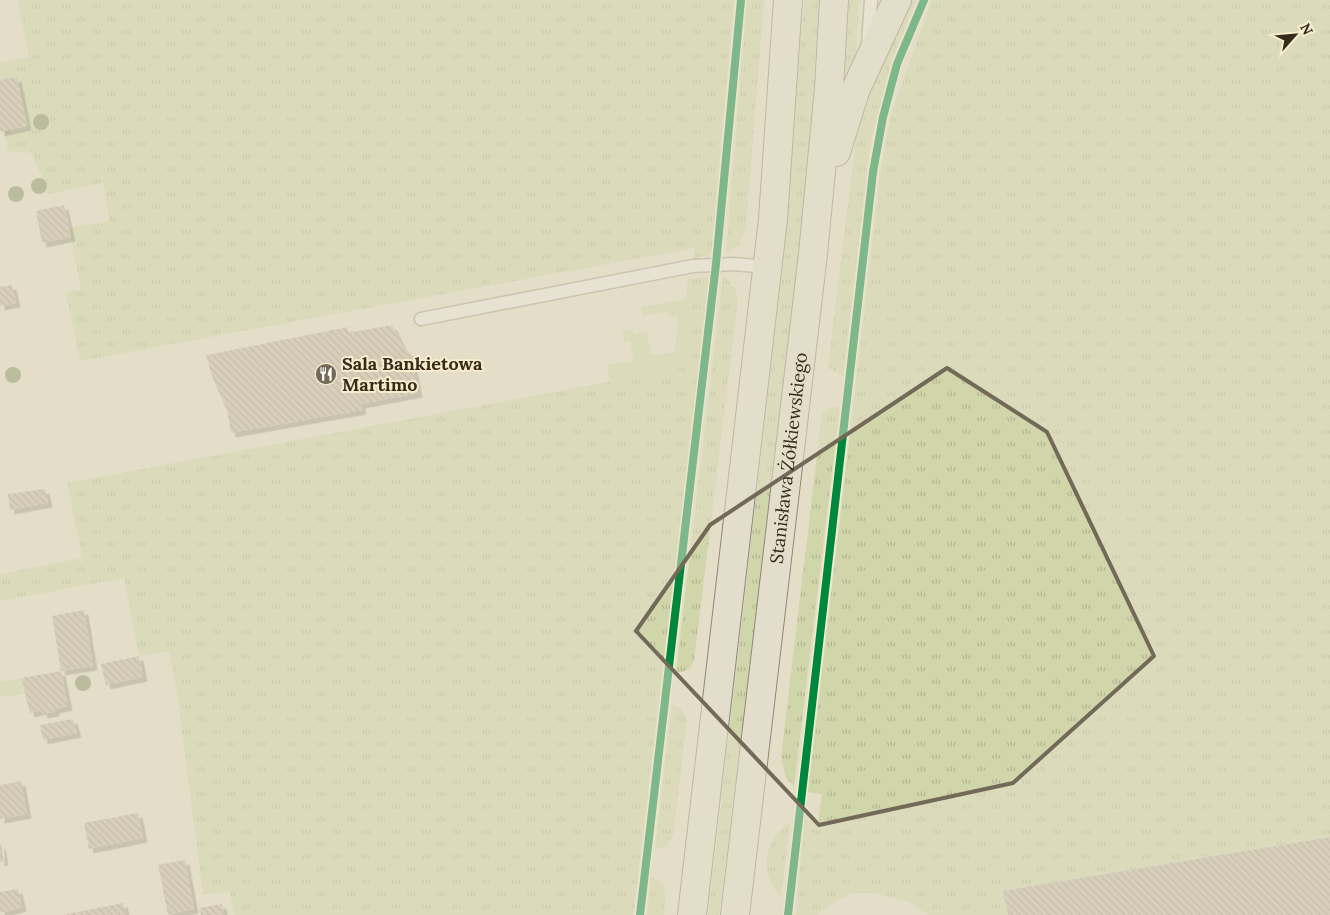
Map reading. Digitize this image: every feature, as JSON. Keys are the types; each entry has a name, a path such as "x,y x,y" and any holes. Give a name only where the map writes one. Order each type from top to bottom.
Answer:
{"main road":[{"path":"692,915 768,267 780,141 788,0"},
{"name":"Stanisława Żółkiewskiego","path":"735,915 813,254 828,98 834,0"},
{"path":"813,254 845,117 897,0"}],"lane":[{"path":"867,64 871,0"},
{"path":"421,320 693,266 734,264 768,267"}],"highlighted area":[{"path":"947,368 1047,432 1154,656 1013,783 819,825 636,631 710,525"}],"green space":[{"path":"18,0 734,0 711,255 694,258 694,248 80,361 66,293 81,289 69,228 109,221 104,183 48,194 32,153 8,151 4,131 27,126 17,77 0,80 0,63 29,57"},
{"path":"747,0 764,0 746,227 739,245 726,252"},
{"path":"804,0 819,0 807,184 800,257 719,915 708,915 783,265"},
{"path":"849,0 859,0 856,59 850,72 845,74"},
{"path":"908,0 916,0 891,64 871,139 843,376 828,367 859,115"},
{"path":"932,0 1330,0 1330,837 1004,891 1008,915 928,915 908,901 871,893 853,893 836,901 817,915 796,915 804,820 818,822 822,794 808,792 881,169 892,111"},
{"path":"723,275 735,288 738,300 694,661 687,670 676,672"},
{"path":"710,276 633,915 234,915 230,892 203,894 178,700 169,651 139,656 124,578 0,601 0,574 82,558 67,483 682,368 692,279"},
{"path":"688,278 692,279 683,368 610,382 607,365 634,361 630,341 624,342 622,331 632,329 634,334 647,332 651,355 675,352 678,316 668,317 667,312 643,316 641,307 686,299"},
{"path":"840,406 794,786 786,778 781,757 822,413 830,408"},
{"path":"21,678 24,694 0,697 0,682"},
{"path":"672,704 682,709 687,720 673,836 666,846 655,850"},
{"path":"790,822 781,898 774,889 770,879 767,869 767,858 774,838"},
{"path":"651,877 657,879 664,887 666,898 664,915 647,915"}],"building":[{"path":"17,77 27,126 0,132 0,80"},
{"path":"64,205 71,237 42,243 36,211"},
{"path":"12,285 16,303 0,306 0,287"},
{"path":"392,325 402,345 411,355 418,393 361,404 362,410 231,433 227,411 212,376 206,355 348,327 348,333"},
{"path":"45,489 48,503 10,510 8,494"},
{"path":"84,610 93,666 61,671 52,616"},
{"path":"139,656 143,677 106,685 101,664"},
{"path":"61,671 68,706 55,709 55,712 43,714 42,710 30,713 21,678"},
{"path":"73,719 77,733 43,740 40,725"},
{"path":"21,781 27,814 0,819 0,785"},
{"path":"138,813 143,838 89,849 84,823"},
{"path":"1330,837 1330,915 1008,915 1003,891"},
{"path":"0,845 4,861 0,862"},
{"path":"185,860 194,909 168,915 158,865"},
{"path":"18,889 22,907 0,913 0,892"},
{"path":"123,903 126,915 67,915 67,914"},
{"path":"222,904 224,915 201,915 199,908"}],"cycle path":[{"path":"640,915 716,264 741,0"},
{"path":"788,915 873,172 883,117 897,64 924,0"}],"place":[{"name":"Sala Bankietowa Martimo","path":"326,374"}]}
